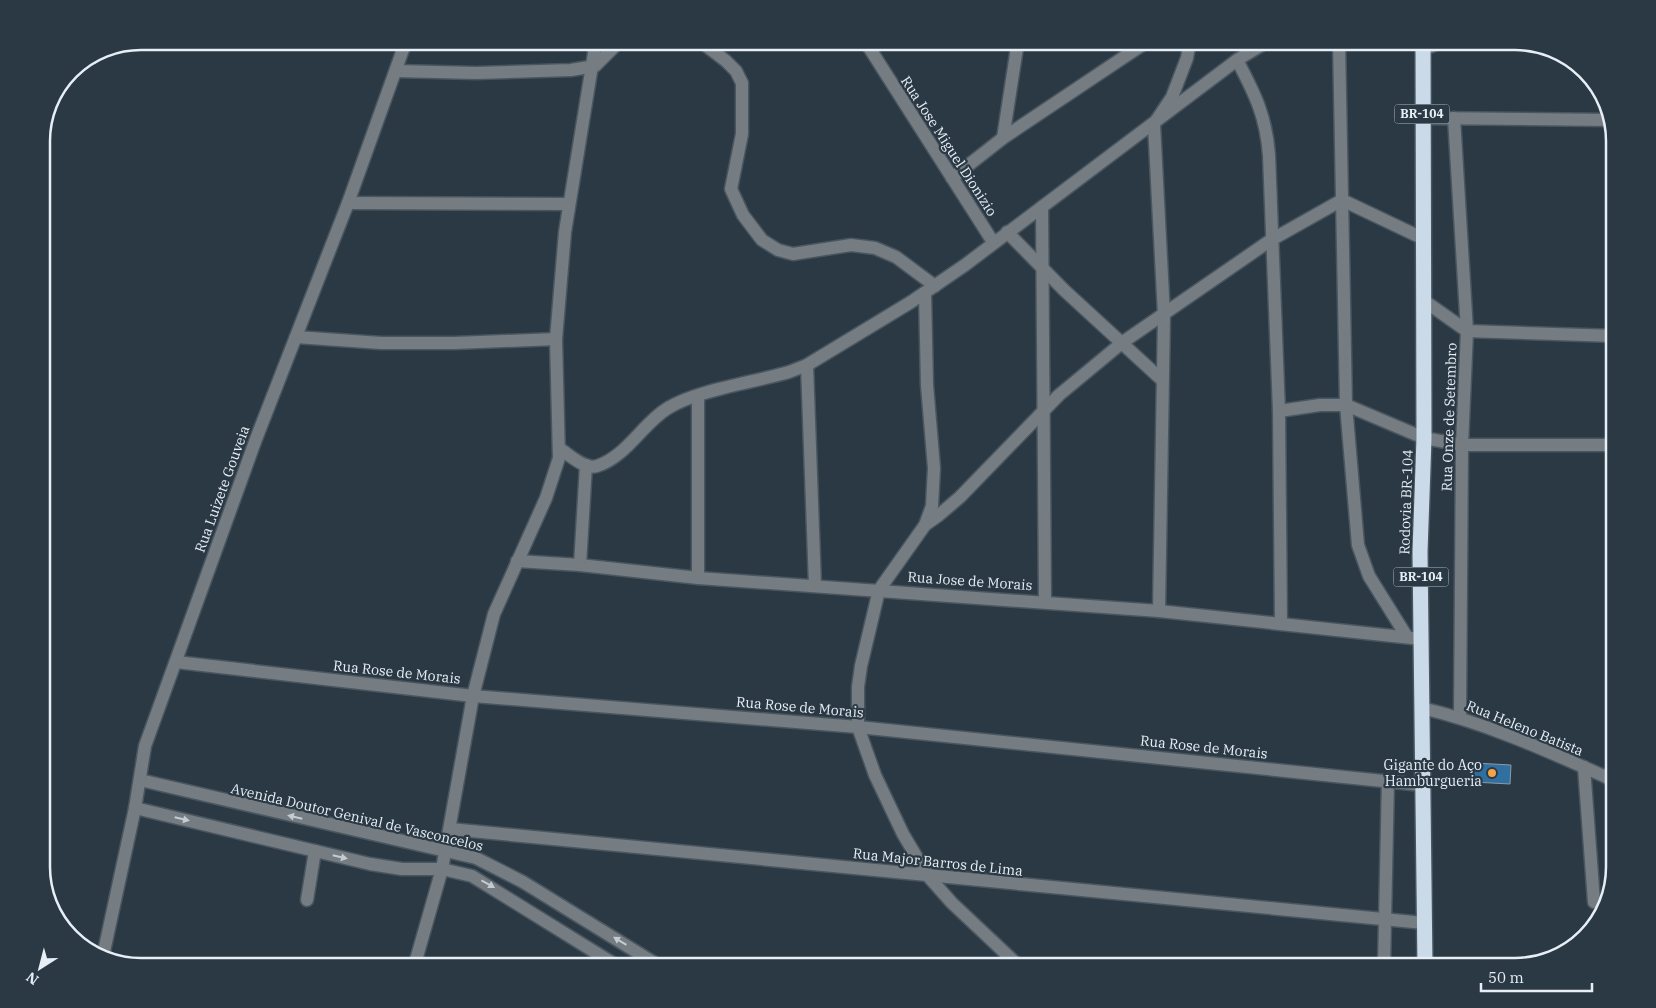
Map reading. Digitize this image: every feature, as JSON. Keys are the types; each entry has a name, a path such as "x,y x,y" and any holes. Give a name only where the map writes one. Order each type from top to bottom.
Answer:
{"highway":[{"name":"BR-104","path":"1422,118 1423,50"},
{"name":"Rodovia BR-104","path":"1422,118 1424,438 1420,552 1414,638 1422,708 1425,958"}],"street":[{"name":"Rua Luizete Gouveia","path":"104,950 135,808 140,780 140,763 145,746 256,439 348,203 403,50"},
{"path":"417,958 442,869 473,696 494,614 552,482 560,449 556,339 569,204 594,50"},
{"path":"396,71 529,73 591,68 604,59 612,50"},
{"path":"712,50 736,71 742,83 742,134 731,189 743,215 762,240 778,250 793,254 851,245 875,248 896,258 930,289 927,385 934,483 932,506 925,525 878,590 859,680 858,727 874,775 907,841 928,876 952,903 1010,958"},
{"name":"Rua Jose Miguel Dionizio","path":"871,50 993,242"},
{"path":"1003,138 1017,50"},
{"path":"952,178 1003,138 1135,50"},
{"path":"1159,611 1164,315 1154,124 1172,97 1188,50"},
{"path":"560,449 586,465 593,467 601,464 628,444 665,410 675,404 698,396 772,377 807,365 930,289 1154,124 1237,60 1253,50"},
{"path":"1340,50 1346,405 1358,545 1369,576 1414,638"},
{"path":"1237,60 1256,96 1267,128 1279,411 1281,624"},
{"path":"1422,118 1603,120"},
{"name":"Rua Onze de Setembro","path":"1454,118 1467,330 1462,444 1460,717"},
{"path":"925,525 960,496 1044,409 1123,342 1271,240 1342,200"},
{"path":"1342,200 1422,238"},
{"path":"348,203 569,204"},
{"path":"1042,207 1045,602"},
{"path":"1007,232 1162,380"},
{"path":"1423,300 1467,330 1606,336"},
{"path":"296,337 381,343 455,343 556,339"},
{"path":"807,365 815,585"},
{"path":"698,396 698,578"},
{"path":"1279,411 1320,405 1346,405 1424,438 1462,444 1606,445"},
{"path":"580,564 586,465"},
{"name":"Rua Jose de Morais","path":"517,561 580,564 698,578 1159,611 1414,638"},
{"name":"Rua Rose de Morais","path":"176,662 473,696 858,727 1422,785"},
{"name":"Rua Heleno Batista","path":"1422,708 1460,717 1606,777"},
{"path":"1584,767 1594,902"},
{"name":"Avenida Doutor Genival de Vasconcelos","path":"140,780 476,858 501,870 647,958"},
{"path":"1384,958 1388,780"},
{"path":"135,808 394,868 442,869 465,874 486,883 605,958"},
{"name":"Rua Major Barros de Lima","path":"450,829 1424,923"},
{"path":"307,900 315,851"}],"building":[{"name":"Gigante do Aço Hamburgueria","path":"1474,763 1511,765 1510,784 1473,782"}],"place":[{"name":"Gigante do Aço Hamburgueria","path":"1492,773"}]}
